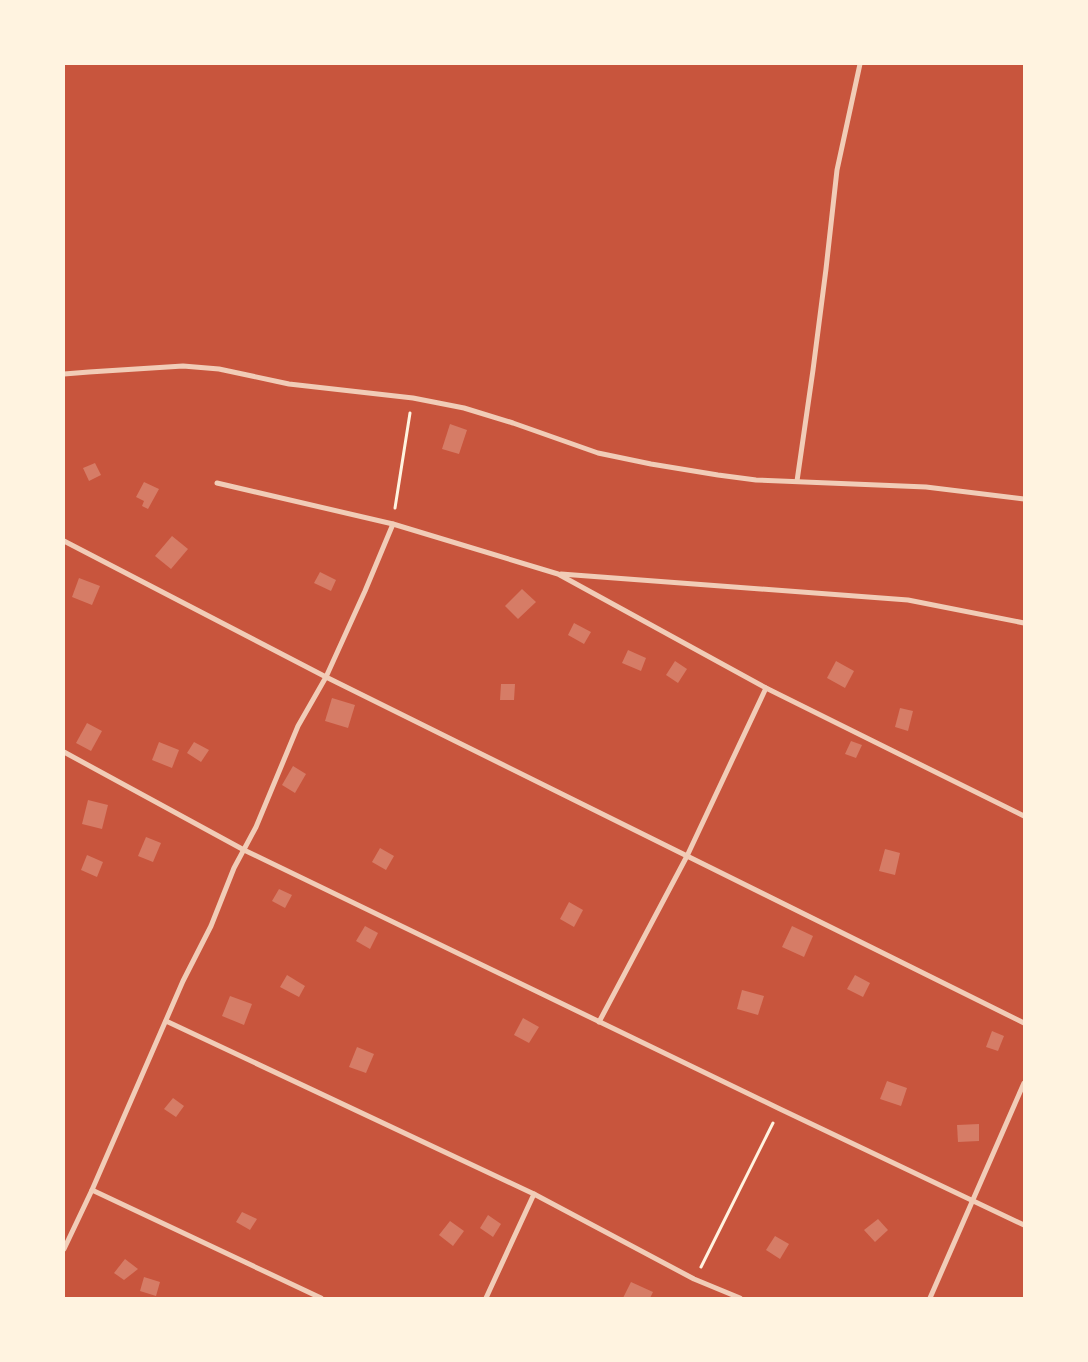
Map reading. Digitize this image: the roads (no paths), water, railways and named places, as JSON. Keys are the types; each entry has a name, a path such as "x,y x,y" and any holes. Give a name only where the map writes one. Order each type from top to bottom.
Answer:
{"street":[{"path":"797,481 814,370 837,170 860,64"},
{"path":"64,374 183,366 219,369 289,384 413,398 472,410 598,453 718,475 756,480 926,487 1024,499"},
{"path":"217,483 392,524 558,574 766,688 1024,816"},
{"path":"64,1249 92,1190 183,981 211,926 234,868 256,827 298,726 326,677 365,591 392,524"},
{"path":"64,541 326,677 1024,1023"},
{"path":"558,574 908,600 1024,624"},
{"path":"599,1022 687,856 766,688"},
{"path":"64,752 244,850 1024,1225"},
{"path":"166,1021 534,1194 694,1279 740,1298"},
{"path":"930,1298 1024,1084"},
{"path":"92,1190 320,1298"},
{"path":"486,1298 534,1194"}]}
